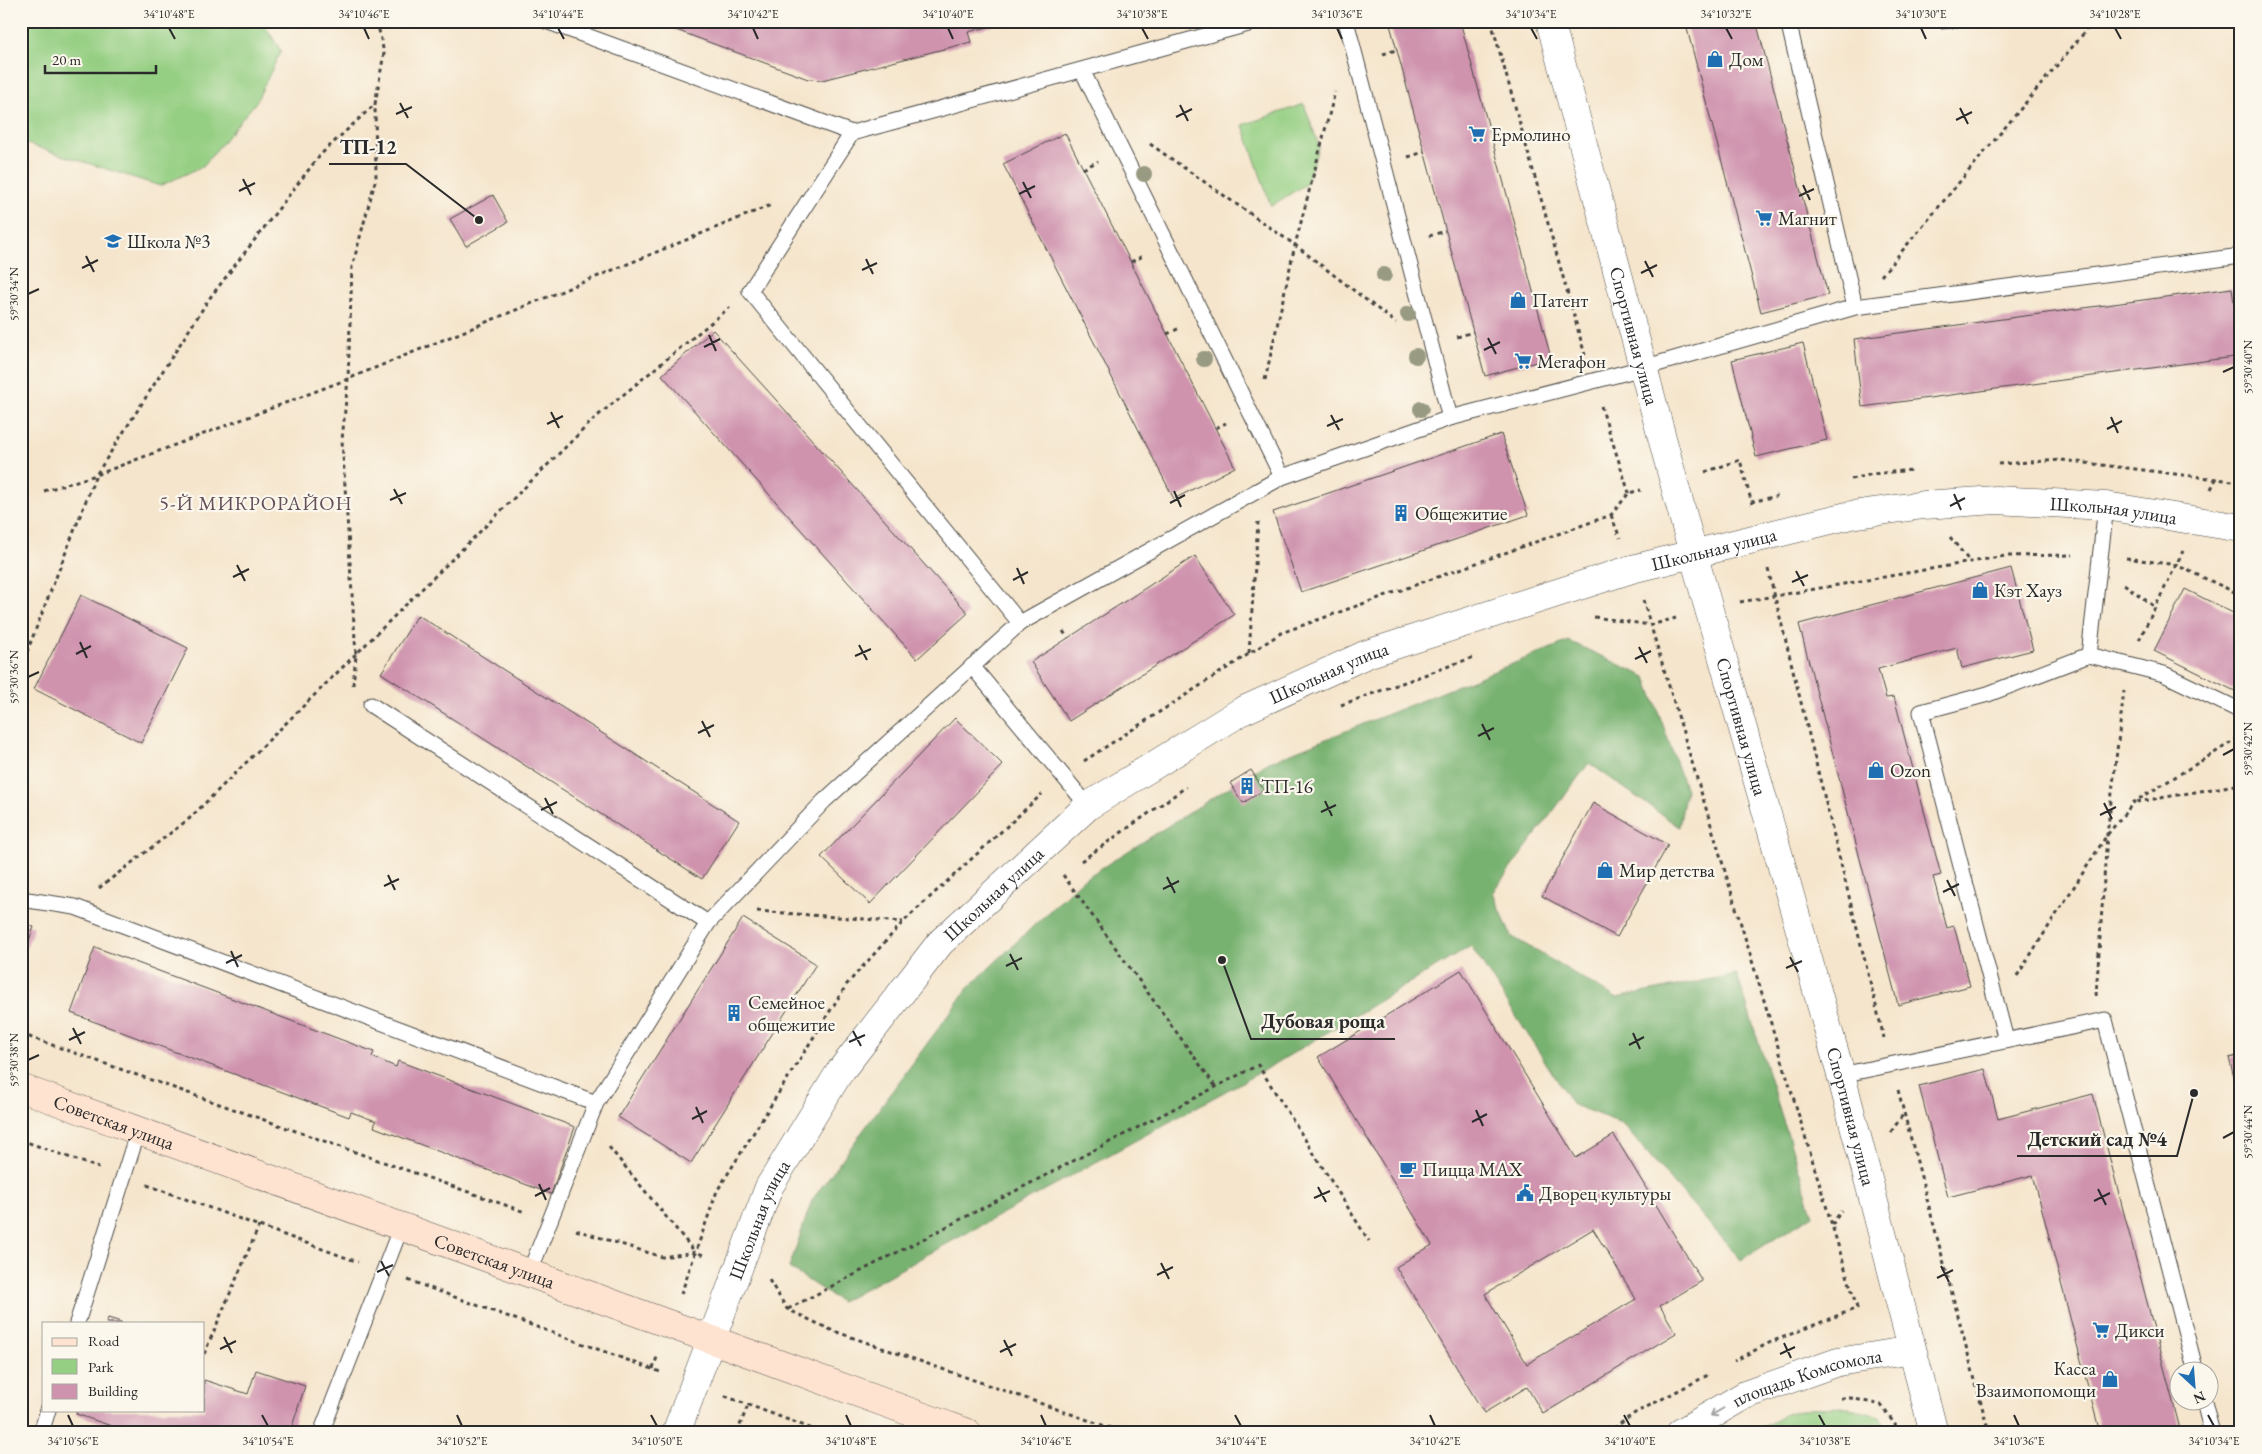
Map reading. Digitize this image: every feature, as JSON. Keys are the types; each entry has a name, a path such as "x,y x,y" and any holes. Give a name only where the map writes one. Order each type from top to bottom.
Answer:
{"street":[{"name":"Спортивная улица","path":"1550,21 1708,609 1841,1075 1934,1433"},
{"name":"Школьная улица","path":"676,1433 769,1187 839,1073 940,943 1088,806 1242,711 1367,654 1632,569 1851,515 1996,500 2106,506 2197,521 2240,524"},
{"name":"Советская улица","path":"21,1088 968,1433"},
{"name":"площадь Комсомола","path":"1680,1433 1745,1395 1838,1362 1912,1350"}],"lane":[{"path":"546,21 852,133 1259,21"},
{"path":"1346,21 1450,418"},
{"path":"1788,21 1855,307"},
{"path":"1082,70 1282,477"},
{"path":"852,133 750,291 1020,623"},
{"path":"529,1274 596,1103 708,923 824,801 1020,623 1282,477 1450,418 1643,368 1855,307 2241,256"},
{"path":"2089,655 2106,506"},
{"path":"2006,1040 1921,712 1988,694 2089,655 2164,674 2241,712"},
{"path":"972,666 1088,806"},
{"path":"372,705 708,923"},
{"path":"21,899 75,907 596,1103"},
{"path":"1841,1075 2105,1020 2193,1362"},
{"path":"76,1322 138,1131"},
{"path":"321,1433 401,1227"},
{"path":"41,1433 47,1412"},
{"path":"2207,1412 2212,1433"}],"path":[{"path":"372,705 352,688 356,655 342,440 348,379 352,267 376,178 375,104 384,53 377,21"},
{"path":"1491,21 1593,381 1629,493"},
{"path":"1855,307 2094,21"},
{"path":"1255,422 1319,146 1350,38"},
{"path":"21,667 96,475 209,299 320,155 375,104"},
{"path":"1102,111 1295,245 1432,351"},
{"path":"44,491 96,475 348,379 817,186"},
{"path":"75,907 190,818 595,418 750,291"},
{"path":"1740,460 1890,1064 1989,1433"},
{"path":"2105,1020 2096,996 2107,835 2127,665 2216,479"},
{"path":"1249,654 1260,490"},
{"path":"1611,515 1651,625 1857,1308 1771,1342 1728,1364"},
{"path":"1592,617 1651,625 1708,609 1774,595 2005,556 2100,554 2176,565 2241,595"},
{"path":"1336,707 1481,655"},
{"path":"1997,1006 2107,835 2134,802 2241,736"},
{"path":"1078,863 1194,782"},
{"path":"2134,802 2241,784"},
{"path":"1056,881 1070,869"},
{"path":"1063,874 1216,1087"},
{"path":"722,909 903,922"},
{"path":"21,1034 550,1221 662,1257 696,1252 738,1268 764,1273 787,1309 831,1330 1125,1433"},
{"path":"787,1309 1258,1065 1369,1241"},
{"path":"589,1122 696,1252"},
{"path":"21,1140 384,1271 823,1433"},
{"path":"205,1352 259,1226"},
{"path":"1607,1433 1635,1413 1712,1373"},
{"path":"1834,1398 1851,1398 1881,1405 1894,1421 1898,1433"},
{"path":"737,1433 748,1405"}],"green space":[{"path":"21,21 262,21 281,51 256,102 203,166 160,186 21,142"},
{"path":"1304,104 1319,146 1306,184 1271,206 1243,125"},
{"path":"1569,641 1646,677 1686,790 1679,827 1589,763 1493,892 1511,936 1616,998 1737,974 1813,1215 1741,1260 1621,1123 1573,1105 1471,946 1275,1064 841,1302 789,1268 812,1200 968,988 1081,881 1269,762"},
{"path":"1849,1407 1880,1417 1888,1433 1753,1433 1783,1416 1809,1408"}],"building":[{"path":"661,21 1007,22 968,32 971,42 822,80 808,79 660,24"},
{"path":"1389,21 1460,21 1551,358 1485,376"},
{"path":"1685,21 1756,21 1828,295 1761,312"},
{"path":"1940,21 2001,21 2001,23 1941,29"},
{"path":"1065,133 1235,467 1174,499 1003,164"},
{"path":"493,195 508,222 466,246 450,219"},
{"path":"2232,288 2241,356 1862,407 1854,339"},
{"path":"713,330 968,613 917,659 662,375"},
{"path":"1803,343 1827,440 1756,457 1732,360"},
{"name":"Общежитие","path":"1501,434 1528,515 1301,592 1273,512"},
{"path":"1195,556 1234,615 1069,721 1031,662"},
{"path":"2011,568 2033,650 1962,668 1957,648 1878,669 1886,698 1894,697 1941,875 1933,877 1947,928 1954,926 1970,986 1898,1005 1799,624"},
{"path":"2185,589 2241,617 2241,694 2154,651"},
{"path":"81,595 188,648 141,743 34,689"},
{"path":"418,615 739,821 702,879 381,673"},
{"path":"955,718 1003,765 870,904 821,857"},
{"name":"ТП-16","path":"1251,770 1264,790 1243,803 1230,783"},
{"name":"Мир детства","path":"1593,803 1668,845 1617,937 1542,896"},
{"name":"Семейное общежитие","path":"743,918 816,964 691,1163 618,1117"},
{"path":"21,923 34,927 21,962"},
{"path":"95,947 374,1052 372,1057 396,1067 398,1061 575,1127 551,1194 374,1127 376,1121 351,1112 349,1117 71,1013"},
{"name":"Дворец культуры","path":"1461,970 1576,1158 1614,1135 1702,1281 1660,1306 1676,1333 1543,1414 1527,1387 1484,1413 1396,1267 1432,1245 1318,1057","holes":["1593,1229 1636,1299 1527,1364 1485,1294"]},
{"path":"2241,1055 2241,1101 2240,1101 2229,1058"},
{"path":"1985,1069 1998,1119 2093,1094 2170,1391 2170,1412 2176,1412 2181,1433 2100,1433 2033,1175 1948,1197 1919,1086"},
{"path":"108,1318 121,1322 106,1322"},
{"path":"256,1370 305,1386 290,1433 132,1433 76,1414 76,1412 205,1412 205,1380 248,1394"}],"place":[{"name":"Дом","path":"1715,59"},
{"name":"Ермолино","path":"1477,134"},
{"name":"Магнит","path":"1764,218"},
{"name":"ТП-12","path":"479,220"},
{"name":"Школа №3","path":"113,241"},
{"name":"Патент","path":"1518,300"},
{"name":"Мегафон","path":"1523,361"},
{"name":"Общежитие","path":"1401,513"},
{"name":"Кэт Хауз","path":"1980,590"},
{"name":"Ozon","path":"1876,770"},
{"name":"ТП-16","path":"1247,786"},
{"name":"Мир детства","path":"1605,870"},
{"name":"Дубовая роща","path":"1222,960"},
{"name":"Семейное общежитие","path":"734,1013"},
{"name":"Детский сад №4","path":"2194,1093"},
{"name":"Пицца MAX","path":"1408,1169"},
{"name":"Дворец культуры","path":"1525,1193"},
{"name":"Дикси","path":"2101,1330"},
{"name":"Касса Взаимопомощи","path":"2110,1379"}],"district":[{"name":"5-Й МИКРОРАЙОН","path":"256,503"}]}
